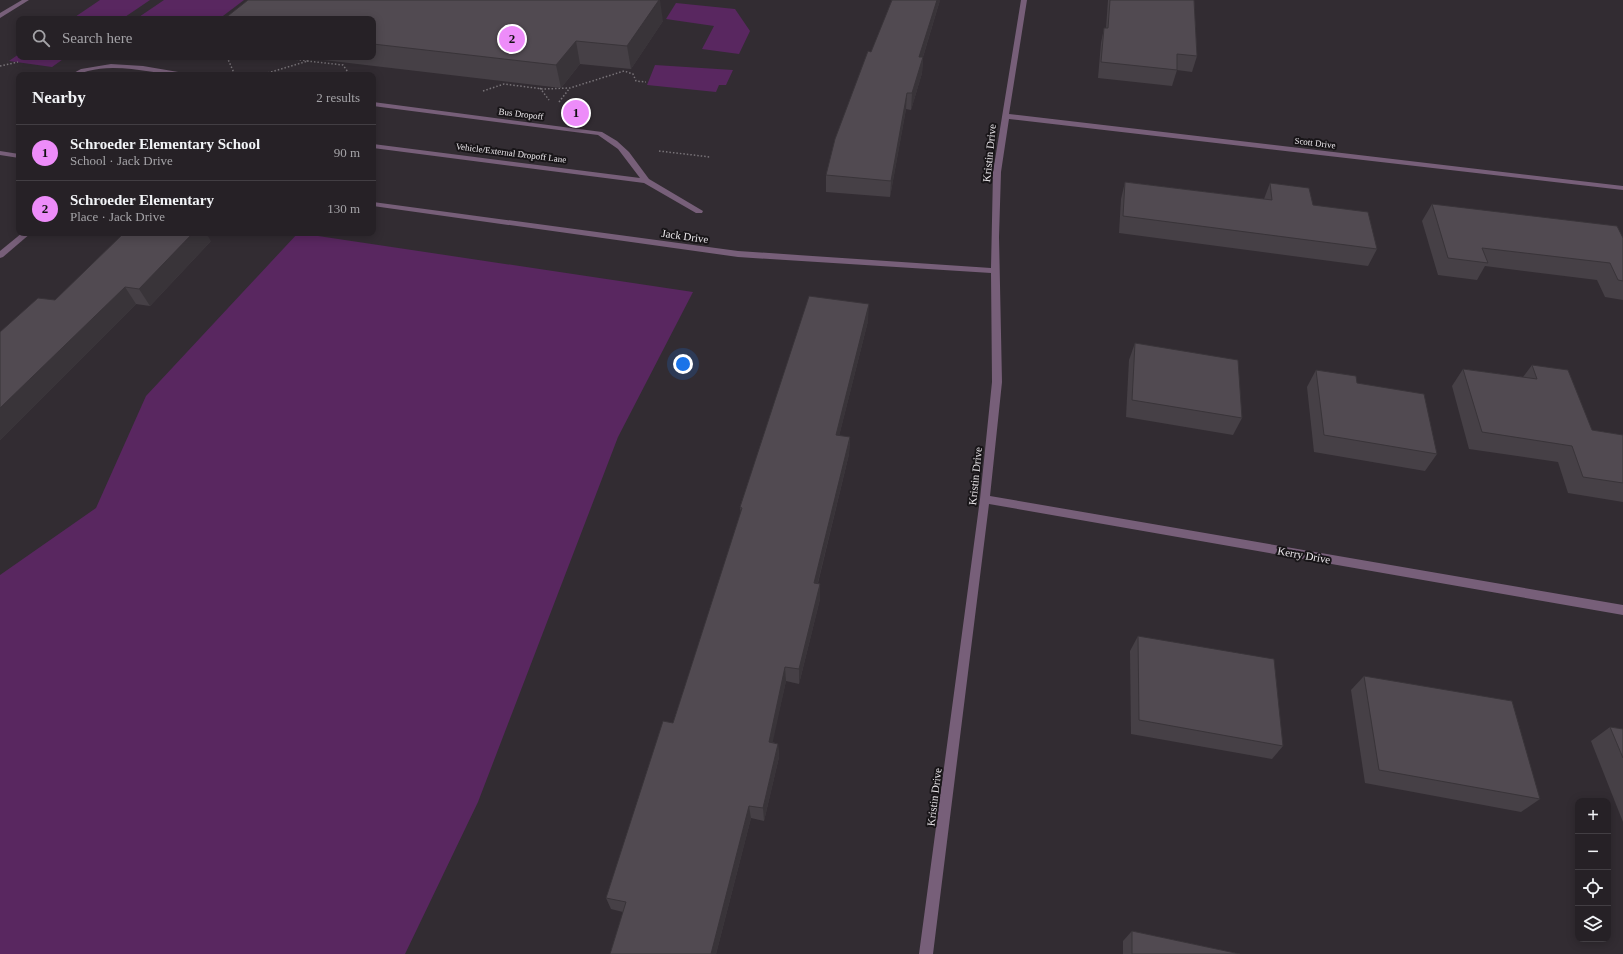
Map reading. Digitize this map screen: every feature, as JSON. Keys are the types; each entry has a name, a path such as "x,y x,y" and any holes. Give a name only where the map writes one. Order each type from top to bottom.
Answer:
{"street":[{"path":"0,16 26,0"},
{"name":"Kristin Drive","path":"926,954 985,499 997,382 995,271 998,172 1005,116 1024,0"},
{"path":"80,72 91,67 111,66 160,72"},
{"name":"Bus Dropoff","path":"376,104 600,133 612,139 623,149 646,181"},
{"name":"Scott Drive","path":"1005,116 1623,188"},
{"name":"Vehicle/External Dropoff Lane","path":"376,146 646,181"},
{"path":"0,153 16,156"},
{"path":"646,181 699,210"},
{"name":"Jack Drive","path":"376,204 738,254 995,271"},
{"path":"0,255 23,236"},
{"name":"Kerry Drive","path":"985,499 1623,610"}],"path":[{"path":"228,60 234,72"},
{"path":"300,60 343,65 348,72"},
{"path":"271,72 307,61"},
{"path":"0,66 18,62"},
{"path":"478,93 504,84 543,88 570,88 624,71 633,74 636,81 646,82"}],"shaded area":[{"path":"100,0 150,0 126,16 76,16"},
{"path":"164,0 244,0 223,16 140,16"},
{"path":"676,3 735,9 750,31 739,54 702,49 714,26 666,19"},
{"path":"16,56 16,60 62,60 52,67 9,61"},
{"path":"655,65 733,70 726,85 719,85 716,92 647,85"},
{"path":"295,236 318,236 693,292 618,437 478,802 405,954 0,954 0,575 96,508 146,396"}],"building":[{"path":"248,0 659,0 627,46 576,41 556,65 376,44 376,16 228,16"},
{"path":"892,0 937,0 919,57 923,57 912,93 907,93 891,181 826,175 835,139 868,51 871,52"},
{"path":"1110,0 1194,0 1197,56 1177,54 1177,70 1101,62 1104,28 1108,28"},
{"path":"1125,182 1272,200 1270,183 1309,188 1313,205 1368,212 1377,249 1123,216"},
{"path":"1432,204 1617,226 1623,238 1623,281 1618,280 1610,263 1482,248 1488,263 1448,258"},
{"path":"121,236 190,236 139,289 125,287 0,408 0,332 38,298 55,300"},
{"path":"809,296 869,304 836,435 850,437 814,583 820,584 799,669 785,667 769,742 778,744 763,808 749,806 711,954 610,954 626,902 606,898 663,721 673,723 742,508 740,507"},
{"path":"1135,343 1238,360 1242,418 1132,400"},
{"path":"1532,365 1568,370 1592,430 1623,435 1623,483 1583,477 1572,446 1482,432 1463,369 1537,379"},
{"path":"1316,370 1356,376 1357,383 1424,394 1437,454 1324,435"},
{"path":"1138,636 1274,659 1283,746 1139,720"},
{"path":"1364,676 1512,701 1540,799 1379,770"},
{"path":"1610,727 1623,729 1623,758"},
{"path":"1132,931 1240,954 1132,954"}],"place":[{"name":"Schroeder Elementary","path":"512,39"},
{"name":"Schroeder Elementary School","path":"576,113"}]}
